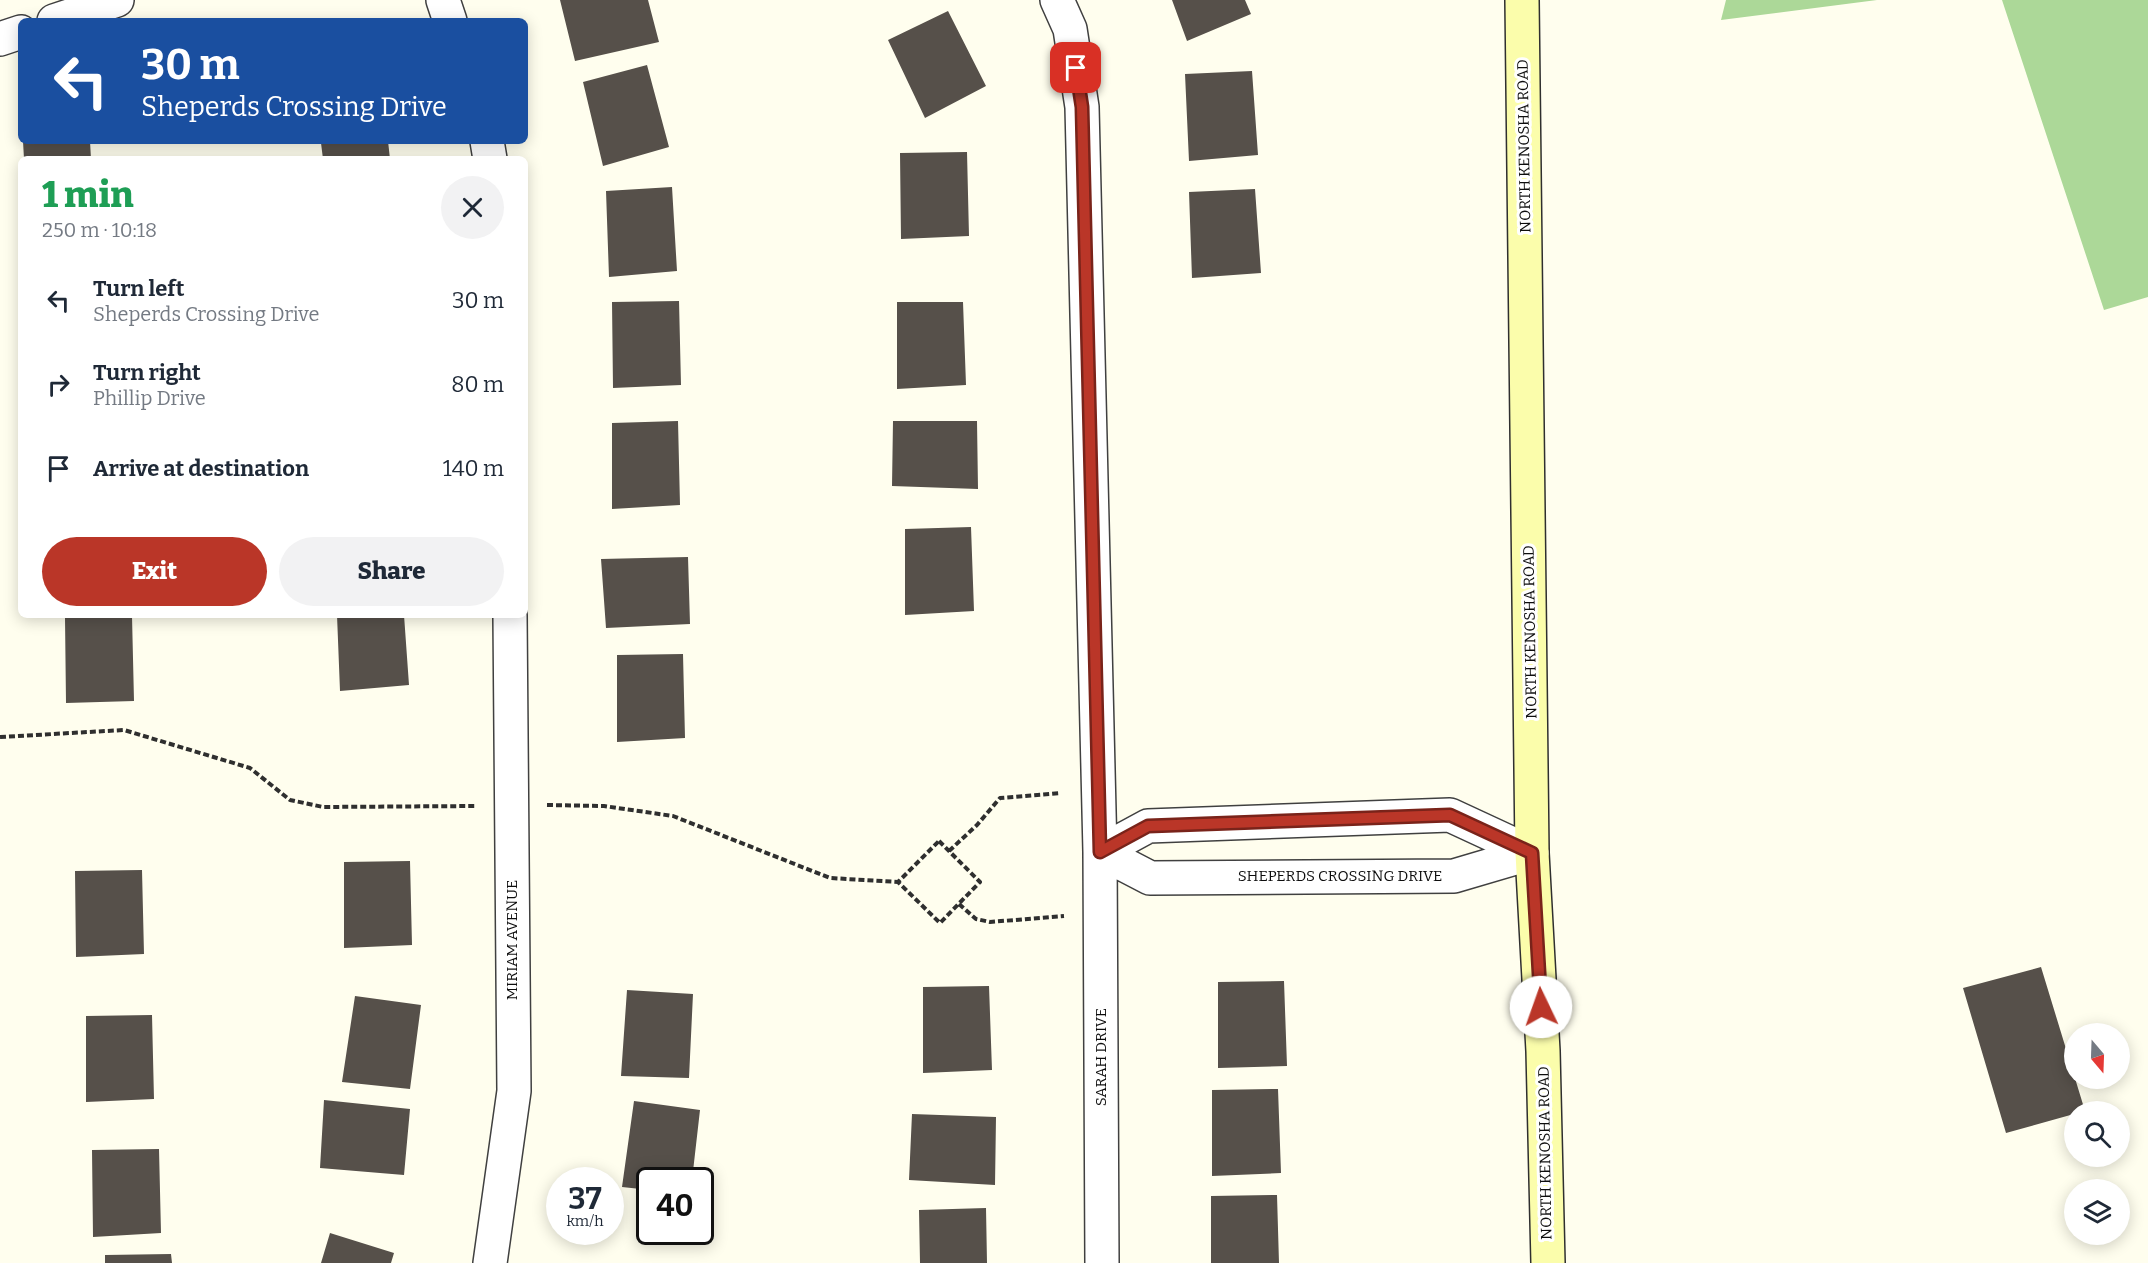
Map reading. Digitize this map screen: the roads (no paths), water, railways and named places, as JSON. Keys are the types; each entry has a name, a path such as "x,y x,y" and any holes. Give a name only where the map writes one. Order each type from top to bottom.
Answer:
{"street":[{"path":"63,18 117,0"},
{"path":"443,0 449,18"},
{"name":"SARAH DRIVE","path":"1057,0 1070,29 1082,107 1100,852 1102,1263"},
{"name":"NORTH KENOSHA ROAD","path":"1522,0 1532,853 1543,1051 1548,1263"},
{"path":"0,39 18,33"},
{"name":"MIRIAM AVENUE","path":"490,1263 514,1091 510,618"},
{"path":"1100,852 1148,826 1450,815 1532,853"},
{"name":"SHEPERDS CROSSING DRIVE","path":"1100,852 1150,878 1454,876 1532,853"}]}
